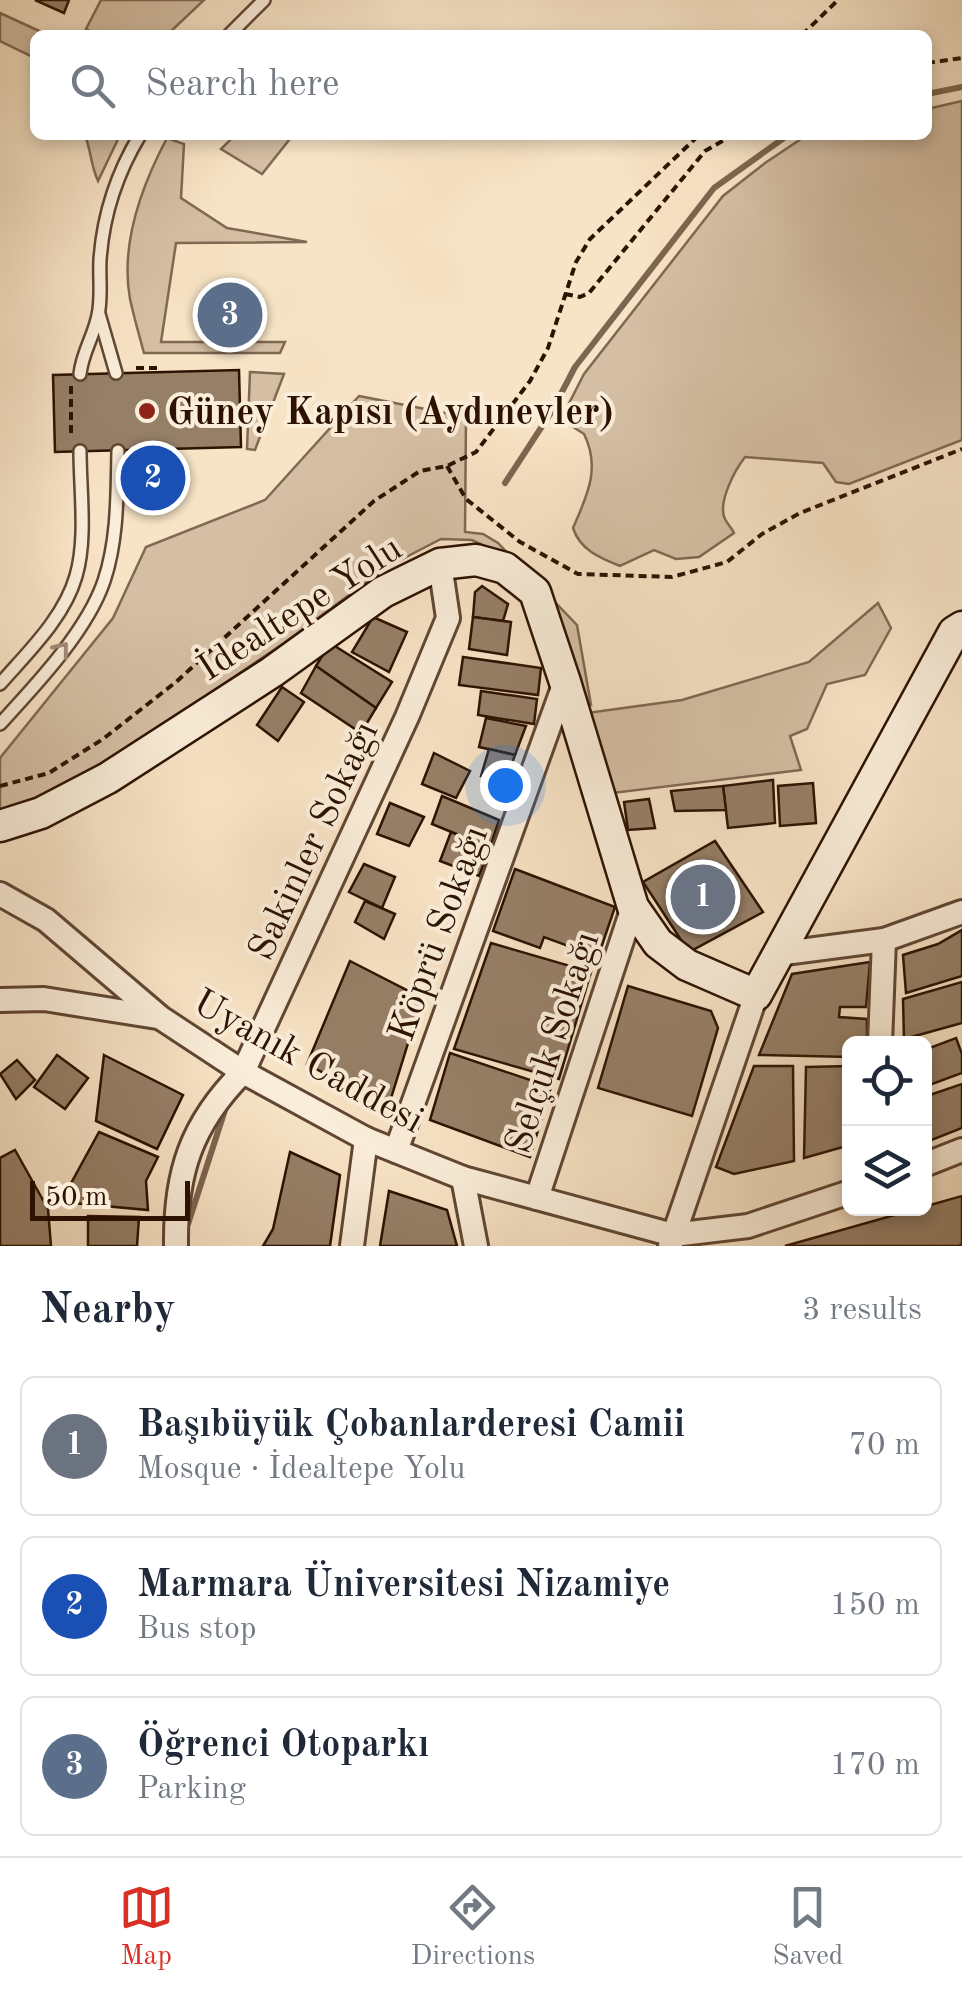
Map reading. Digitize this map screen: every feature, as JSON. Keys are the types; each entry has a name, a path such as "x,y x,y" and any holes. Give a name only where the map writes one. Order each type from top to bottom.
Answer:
{"main road":[{"name":"İdealtepe Yolu","path":"0,826 40,813 108,778 272,672 383,592 440,564 476,560 505,568 534,592 633,907 658,943 687,965 756,995"},
{"path":"756,995 954,632 962,626"}],"street":[{"name":"Sakinler Sokağı","path":"176,1246 175,1203 185,1160 199,1125 243,1072 407,717 448,618 440,564"},
{"name":"Köprü Sokağı","path":"396,1152 565,682"},
{"name":"Uyanık Caddesi","path":"0,894 46,920 161,1018 243,1072 366,1139 463,1178 671,1241 748,1226 842,1195"},
{"name":"Selçuk Sokağı","path":"537,1198 633,907"},
{"path":"777,954 884,940 962,912"},
{"path":"880,1036 884,940"},
{"path":"671,1241 756,995"},
{"path":"0,1000 44,999 161,1018"},
{"path":"352,1246 366,1139"},
{"path":"932,1162 962,1150"},
{"path":"463,1178 476,1246"}],"lane":[{"path":"235,30 264,0"},
{"path":"80,374 98,314 100,260 107,218 121,170 137,140"},
{"path":"98,314 116,373"},
{"path":"0,724 77,630 99,594 115,534 118,450"},
{"path":"0,684 48,629 76,577 80,451"}],"path":[{"path":"807,30 838,0"},
{"path":"932,62 962,58"},
{"path":"0,786 49,773 103,739 176,682 374,501 420,470 446,466 476,452 530,381 548,348 576,262 590,239 695,140"},
{"path":"566,294 580,297 589,293 705,151 724,140"},
{"path":"136,368 160,368"},
{"path":"446,466 466,499 520,542 578,574 672,577 728,562 762,534 800,513 962,449"},
{"path":"137,453 160,453"}],"shaded area":[{"path":"101,0 204,0 172,30 86,29"},
{"path":"0,13 37,30 30,30 30,56 0,41"},
{"path":"962,101 962,440 849,484 836,482 823,463 745,457 723,504 725,519 734,533 699,557 676,559 654,550 620,566 586,548 573,528 592,470 589,446 584,434 561,419 584,374 723,196 800,140 932,140 932,108"},
{"path":"86,140 118,140 98,181"},
{"path":"166,140 184,144 181,198 227,228 307,242 176,243 161,342 285,342 280,353 144,353 130,299 128,257 135,216"},
{"path":"230,140 289,140 262,174 221,149"},
{"path":"250,372 284,374 255,450 247,449"},
{"path":"359,396 466,417 465,532 483,534 498,543 577,625 591,705 577,702 542,596 493,550 472,540 441,539 387,567 284,643 73,786 0,816 0,758 113,618 146,547 265,500"},
{"path":"878,603 891,628 865,675 827,684 807,729 790,736 801,770 613,793 587,713 682,700 809,662"}],"building":[{"path":"35,0 69,0 64,13"},
{"name":"Güney Kapısı (Aydınevler)","path":"239,370 241,447 55,452 53,375"},
{"path":"482,586 508,604 503,621 473,617 475,592"},
{"path":"373,617 407,632 389,672 352,652"},
{"path":"473,617 511,622 507,655 469,649"},
{"path":"330,643 392,682 376,708 316,666"},
{"path":"463,657 541,668 538,695 459,685"},
{"path":"316,666 376,708 361,733 301,693"},
{"path":"282,687 304,702 278,741 257,725"},
{"path":"481,691 537,699 534,724 478,715"},
{"path":"486,718 526,726 515,755 479,747"},
{"path":"489,749 515,755 506,781 481,776"},
{"path":"434,753 470,771 456,798 422,784"},
{"path":"773,780 775,823 728,828 723,786"},
{"path":"813,783 816,823 780,826 778,786"},
{"path":"723,786 726,810 675,811 671,791"},
{"path":"442,796 499,820 490,848 432,824"},
{"path":"649,799 655,828 628,830 624,802"},
{"path":"390,803 424,817 409,846 377,834"},
{"path":"451,832 490,848 479,876 440,861"},
{"path":"715,841 763,912 689,952 643,882"},
{"path":"364,864 395,877 382,908 349,892"},
{"path":"515,869 615,907 598,957 544,937 540,948 493,931"},
{"path":"365,901 395,914 384,939 355,922"},
{"path":"962,930 962,976 906,993 903,955 938,944"},
{"path":"491,943 591,972 559,1079 454,1049"},
{"path":"350,961 422,998 388,1108 307,1064"},
{"path":"870,962 866,1007 840,1007 839,1017 867,1019 867,1036 842,1036 842,1057 759,1055 792,974"},
{"path":"962,982 962,1023 904,1036 903,999"},
{"path":"628,986 711,1011 718,1028 692,1116 598,1088"},
{"path":"956,1038 962,1054 962,1073 932,1084 932,1047"},
{"path":"450,1053 551,1087 530,1157 430,1120"},
{"path":"57,1055 88,1078 65,1109 34,1087"},
{"path":"104,1055 183,1095 157,1149 96,1121"},
{"path":"17,1060 35,1080 16,1099 0,1074"},
{"path":"754,1066 793,1066 794,1161 734,1174 716,1167"},
{"path":"842,1066 842,1147 804,1158 806,1067"},
{"path":"962,1084 962,1128 932,1140 932,1126 932,1094"},
{"path":"99,1132 158,1157 146,1181 148,1210 73,1203 69,1187"},
{"path":"15,1150 48,1209 51,1246 0,1246 0,1158"},
{"path":"290,1152 340,1175 330,1246 263,1246 273,1229"},
{"path":"389,1191 447,1210 457,1246 380,1246"},
{"path":"962,1196 962,1244 785,1246 891,1216 932,1216 932,1204"},
{"path":"88,1216 139,1217 137,1246 88,1246"}],"waterway":[{"path":"932,93 962,87"},
{"path":"505,483 552,411 575,367 714,188 781,140"},
{"path":"188,1224 225,1110"}],"place":[{"name":"Öğrenci Otoparkı","path":"230,315"},
{"name":"Güney Kapısı (Aydınevler)","path":"147,411"},
{"name":"Marmara Üniversitesi Nizamiye","path":"153,478"},
{"name":"Başıbüyük Çobanlarderesi Camii","path":"703,897"}]}
